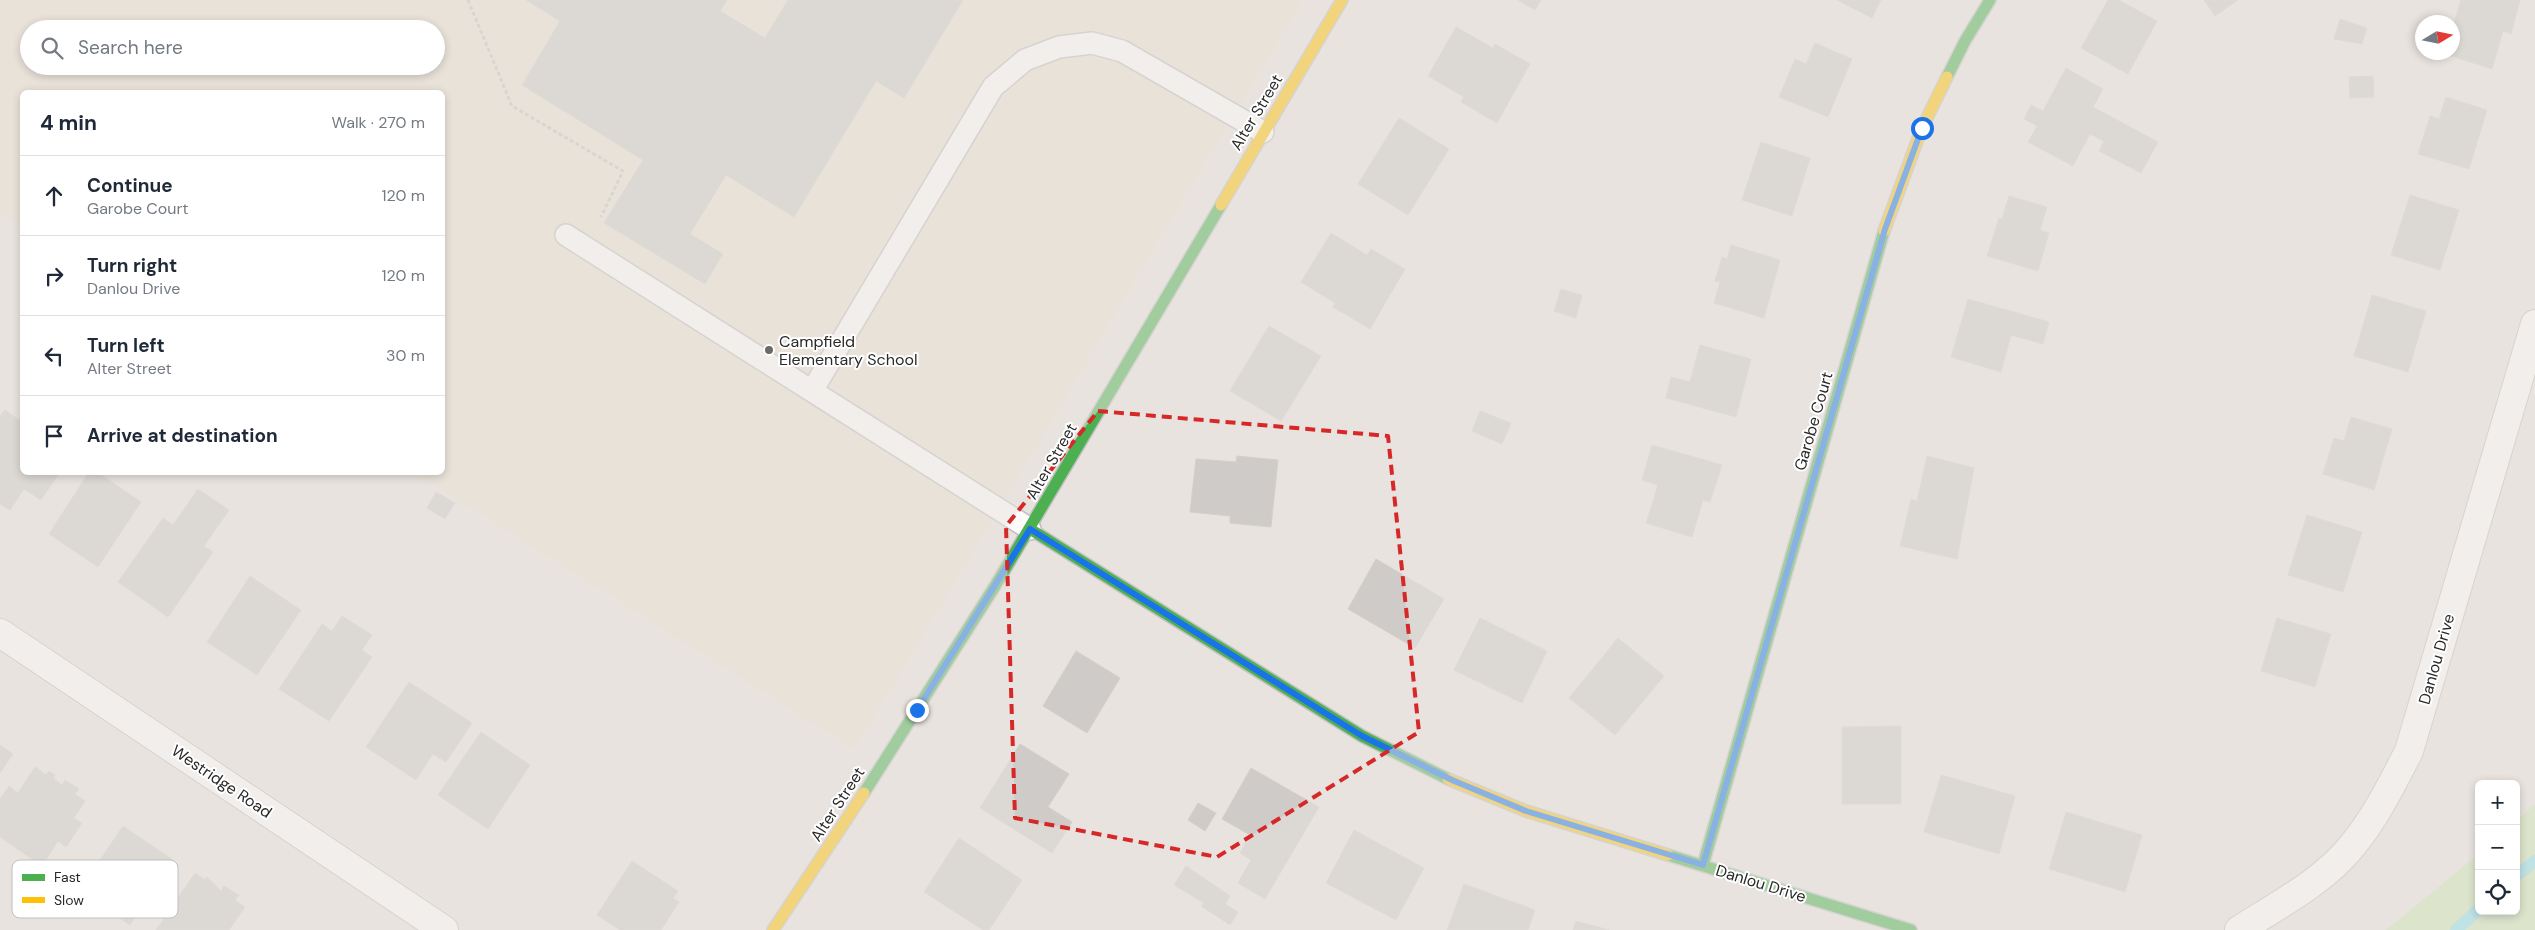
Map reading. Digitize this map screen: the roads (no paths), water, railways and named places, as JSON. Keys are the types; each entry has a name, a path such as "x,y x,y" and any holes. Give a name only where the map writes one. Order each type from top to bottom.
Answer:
{"street":[{"name":"Alter Street","path":"774,930 917,710 1030,529 1342,0"},
{"name":"Garobe Court","path":"1703,865 1885,229 1922,128 1965,41 1990,0"},
{"name":"Danlou Drive","path":"2239,930 2309,886 2351,847 2383,802 2409,751 2535,324"},
{"name":"Danlou Drive","path":"1030,529 1362,736 1452,780 1526,811 1911,930"},
{"name":"Westridge Road","path":"0,633 444,930"}],"lane":[{"path":"812,391 993,87 1025,60 1059,46 1092,43 1122,51 1263,132"},
{"path":"566,235 1030,529"}],"waterway":[{"path":"2520,873 2535,861"},
{"path":"2456,930 2475,913"}],"place":[{"name":"Campfield Elementary School","path":"769,350"}]}
